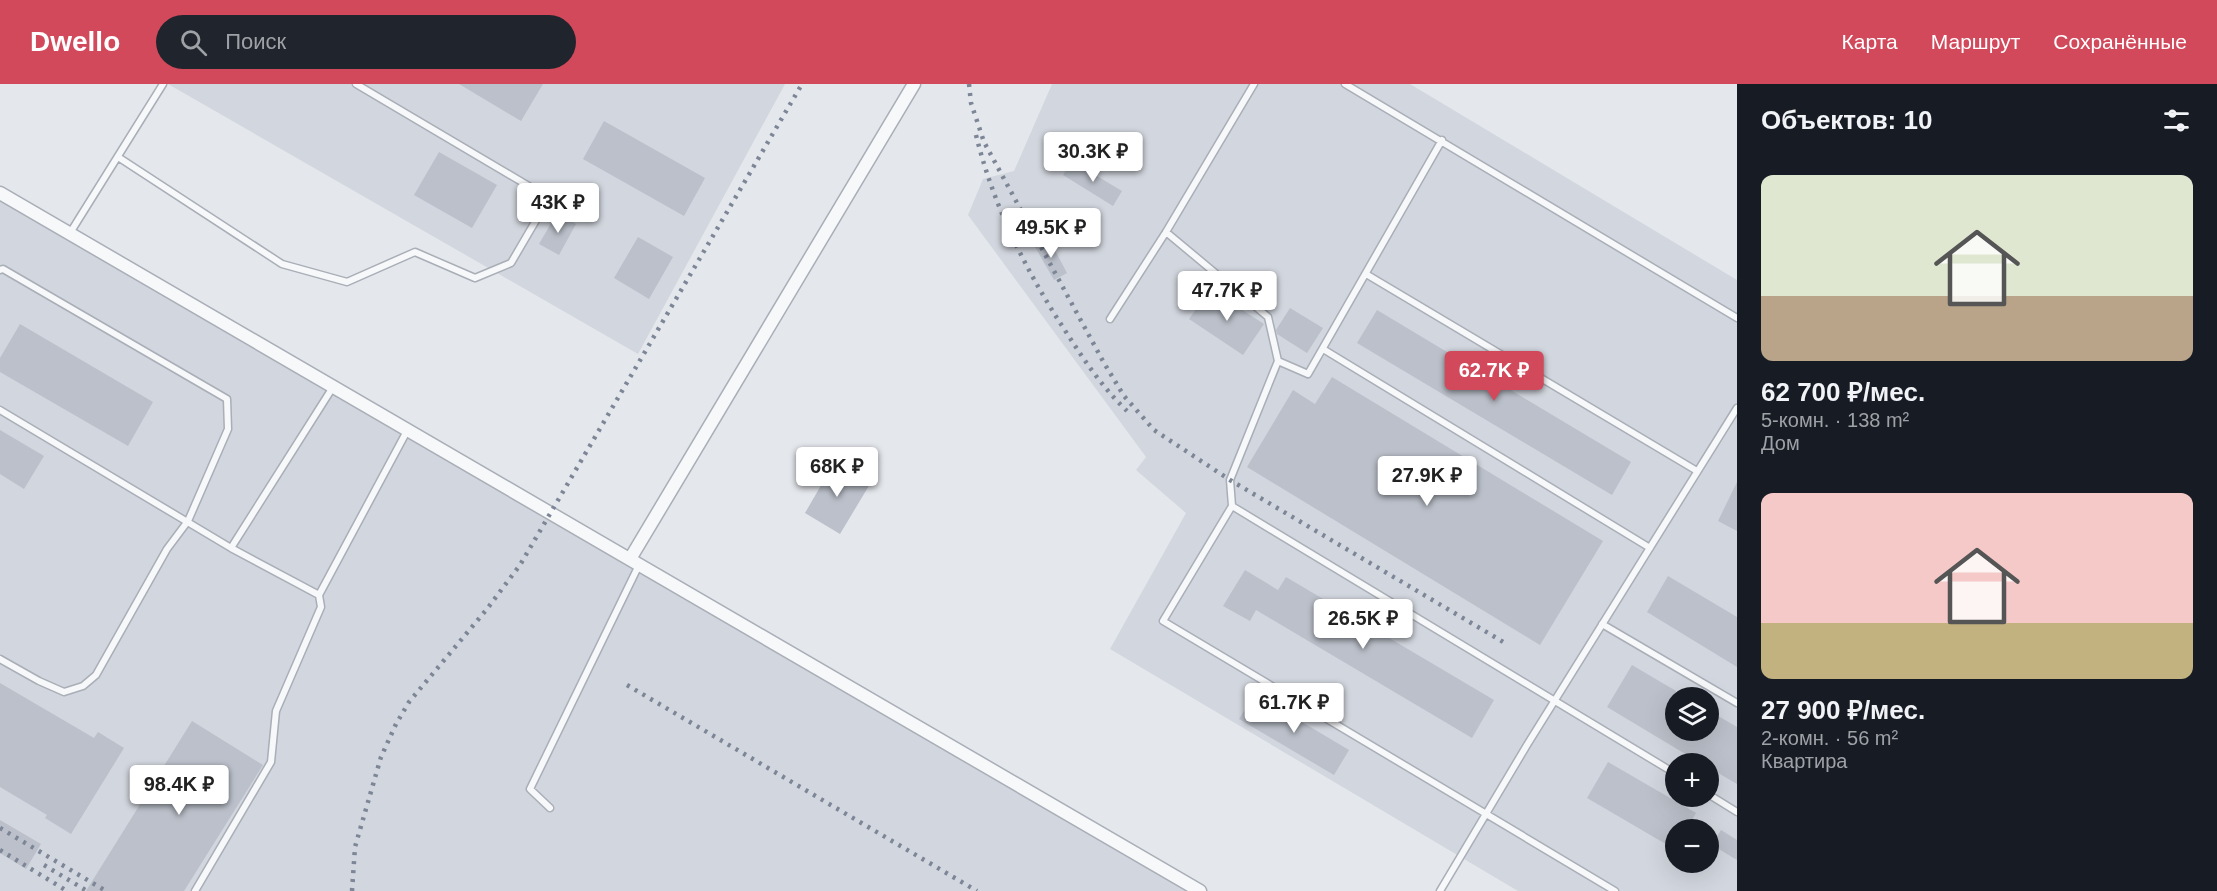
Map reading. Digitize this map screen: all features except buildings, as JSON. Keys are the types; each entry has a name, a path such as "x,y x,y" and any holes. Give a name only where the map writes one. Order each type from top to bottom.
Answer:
{"street":[{"path":"635,562 914,84"},
{"path":"0,193 1200,891"}],"lane":[{"path":"70,234 163,84"},
{"path":"117,157 282,264 346,282 415,252 475,278 511,263 549,198 356,84"},
{"path":"1110,320 1166,232 1254,84"},
{"path":"1345,84 1443,140 1737,318"},
{"path":"1278,361 1308,374 1443,140"},
{"path":"1166,232 1268,317 1278,361 1230,480 1232,506 1163,621 1616,891"},
{"path":"0,270 3,269 227,399 228,429 188,521 167,549 96,675 83,686 64,692 0,659"},
{"path":"1366,274 1697,471"},
{"path":"1323,348 1650,548"},
{"path":"231,548 333,387"},
{"path":"1440,891 1602,624 1737,408"},
{"path":"0,410 231,548 319,595"},
{"path":"195,891 271,762 276,711 321,607 319,595 408,430"},
{"path":"1232,506 1665,767"},
{"path":"550,808 530,789 635,562"},
{"path":"1602,624 1737,704"},
{"path":"1719,801 1737,812"}],"shaded area":[{"path":"168,84 785,84 638,354"},
{"path":"1052,84 1410,84 1737,280 1737,891 1518,891 1110,649 1186,513 1136,470 1146,457 968,215 983,179 1014,171"},
{"path":"0,195 1200,891 0,891"}],"railway":[{"path":"352,891 355,847 381,757 396,724 409,702 487,609 520,565 802,84"},
{"path":"969,84 971,103 984,142 1104,363 1124,396 1154,430 1230,480 1505,643"},
{"path":"976,135 1002,214 1039,288 1081,355 1127,411"},
{"path":"627,685 977,891"},
{"path":"0,828 106,891"},
{"path":"0,850 67,891"},
{"path":"44,865 87,891"}]}
